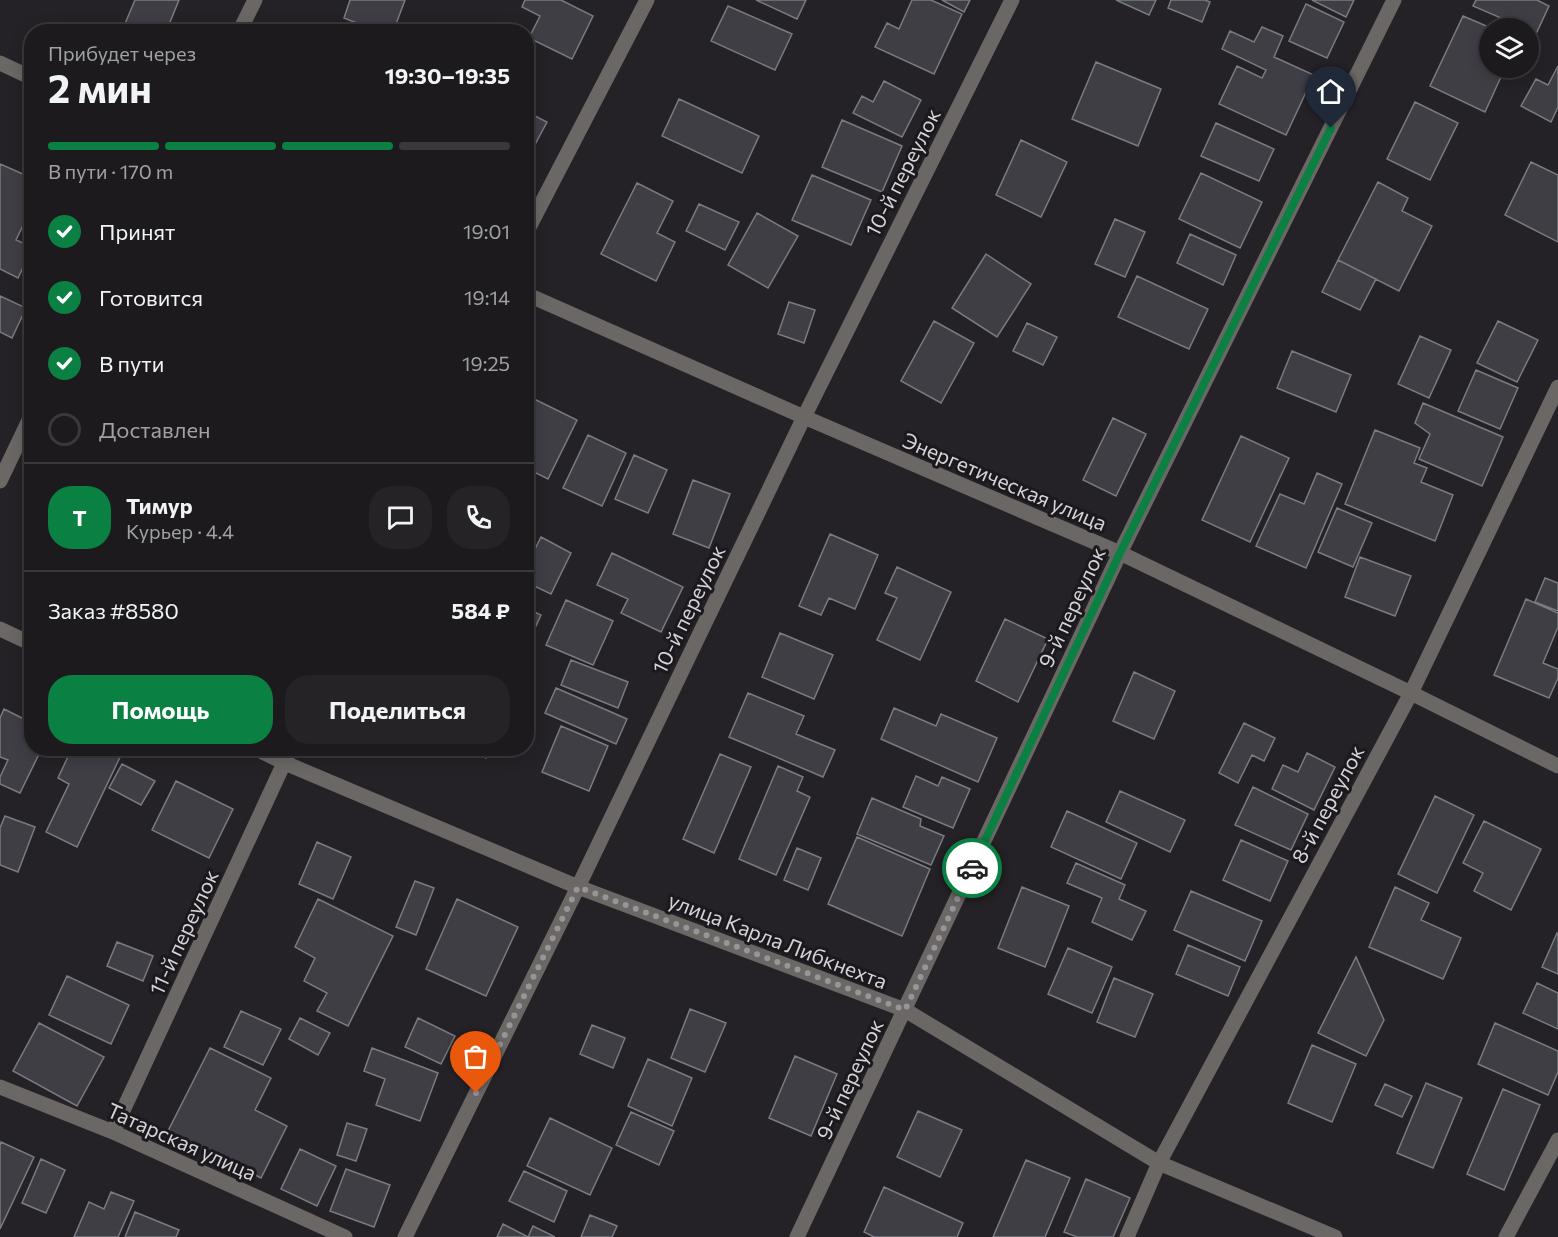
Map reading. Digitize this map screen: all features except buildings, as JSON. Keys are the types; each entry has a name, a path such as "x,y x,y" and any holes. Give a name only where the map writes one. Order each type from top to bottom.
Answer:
{"street":[{"path":"243,24 255,0"},
{"path":"534,218 647,0"},
{"name":"10-й переулок","path":"405,1237 578,887 804,417 1012,0"},
{"name":"9-й переулок","path":"797,1237 1120,553 1394,0"},
{"path":"0,63 24,74"},
{"name":"Энергетическая улица","path":"534,298 1120,553 1558,766"},
{"name":"8-й переулок","path":"1127,1237 1159,1163 1411,693 1558,387"},
{"path":"0,481 24,431"},
{"path":"0,629 24,640"},
{"name":"улица Карла Либкнехта","path":"271,756 578,887 905,1010 1159,1163 1335,1237"},
{"name":"11-й переулок","path":"113,1132 288,756"},
{"name":"Татарская улица","path":"0,1087 113,1132 345,1237"},
{"path":"1506,1237 1558,1140"}],"way so far":[{"path":"476,1093 578,887 905,1010 972,868"}],"route":[{"path":"972,868 1120,553 1331,128"}]}
